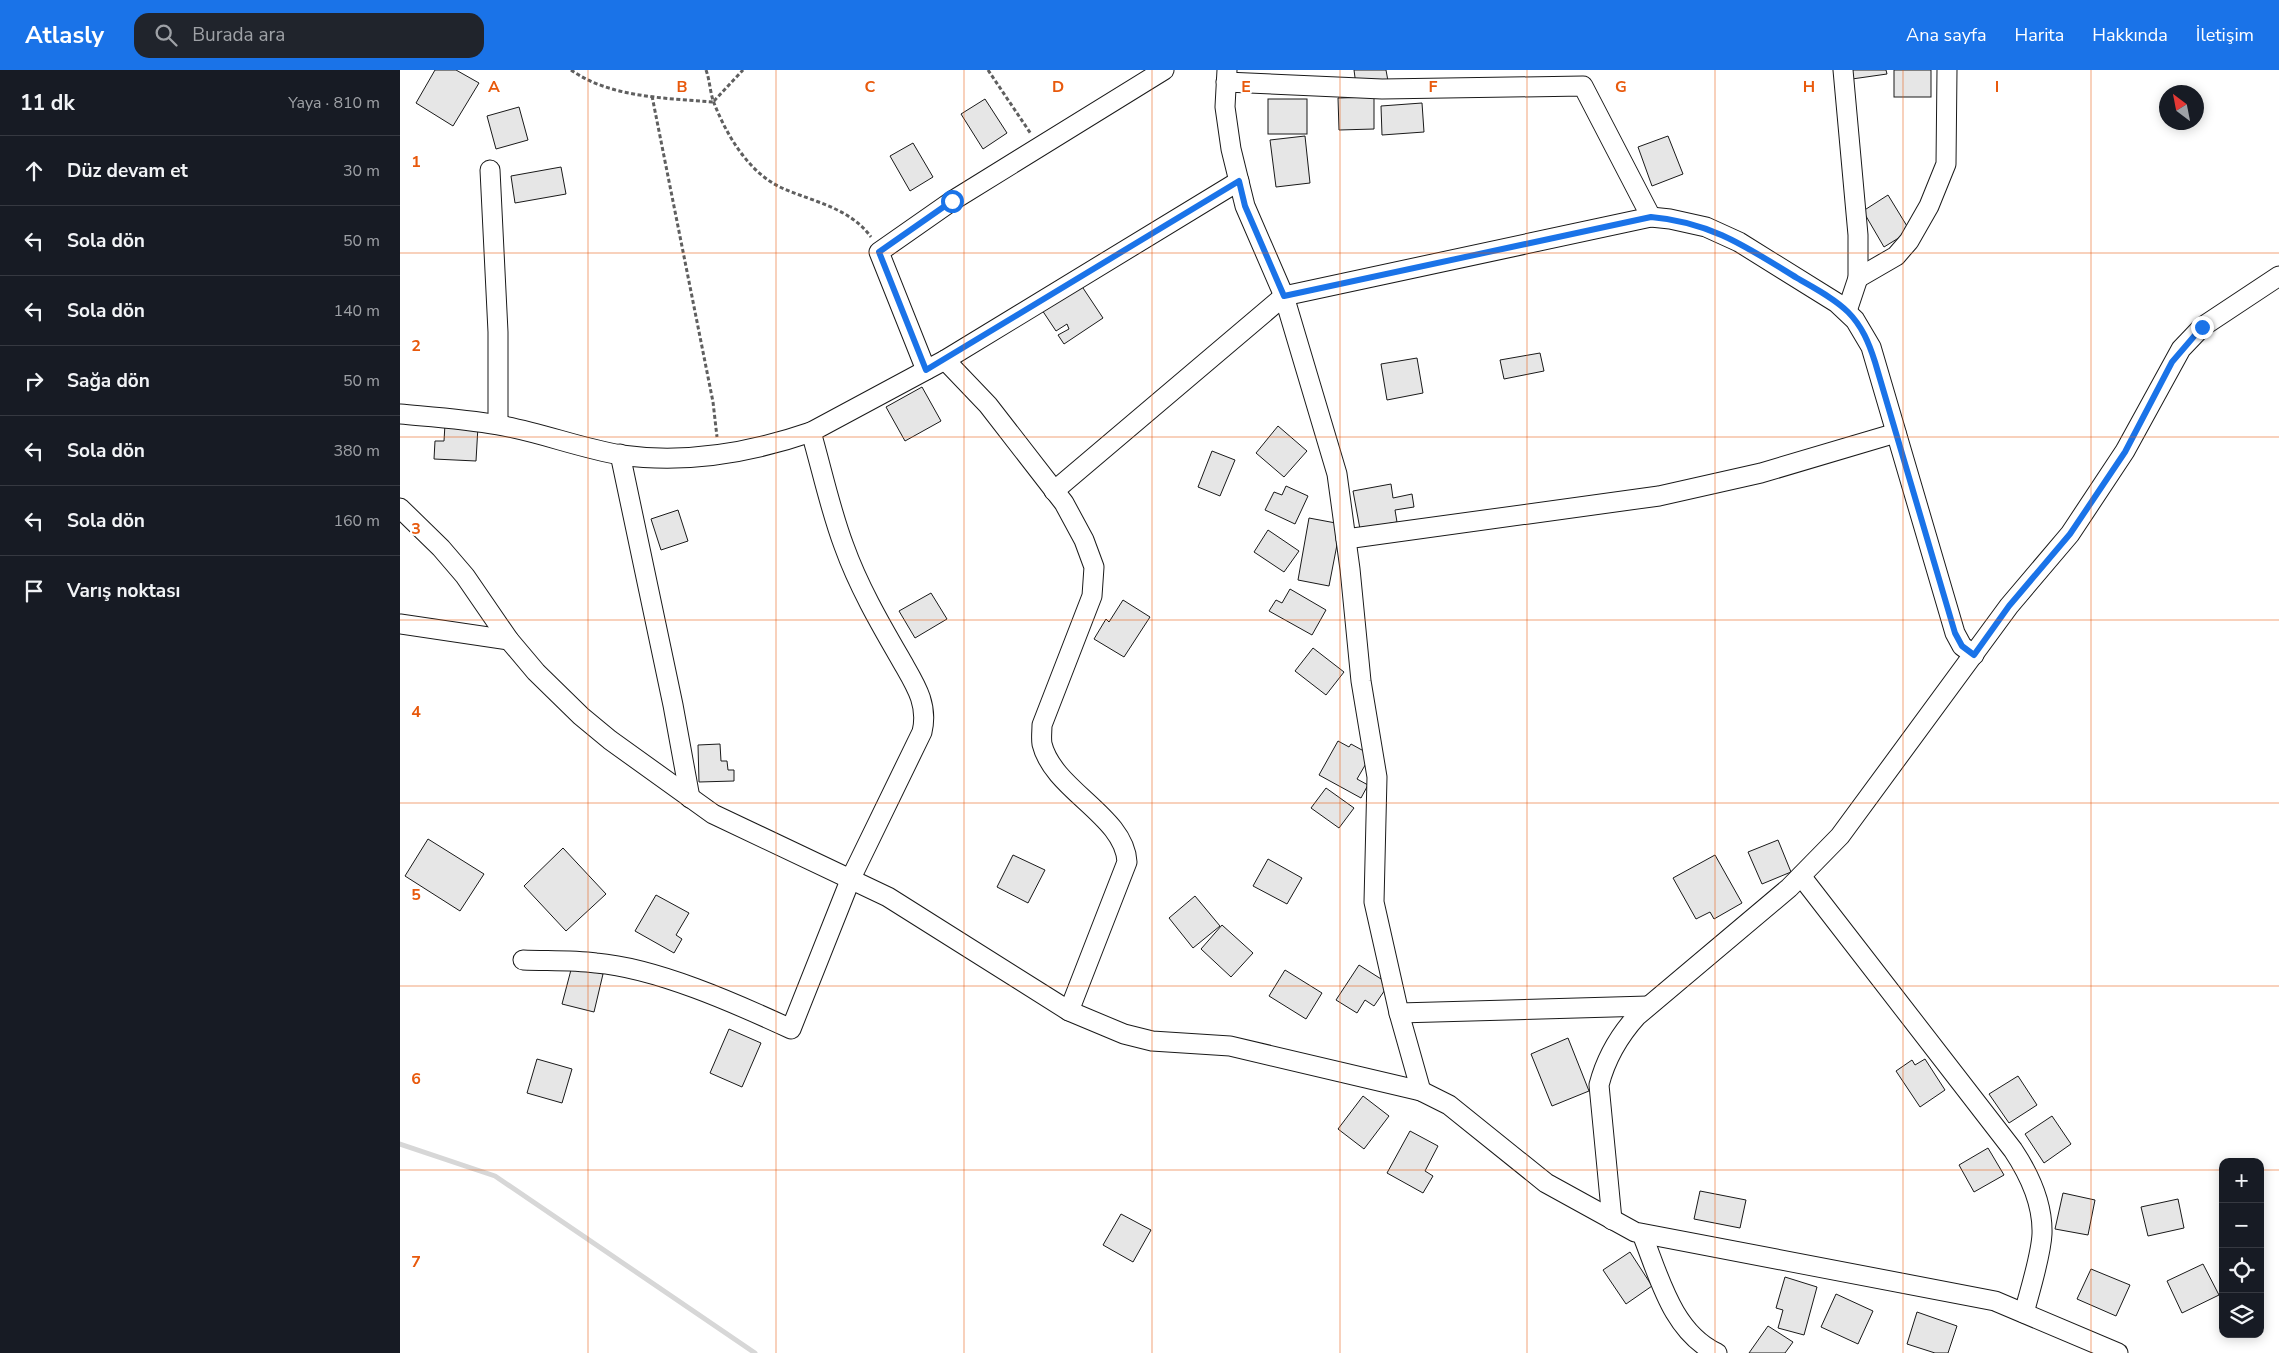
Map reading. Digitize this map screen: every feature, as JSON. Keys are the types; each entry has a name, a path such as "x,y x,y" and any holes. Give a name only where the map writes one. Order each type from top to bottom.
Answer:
{"street":[{"path":"926,370 879,252 952,201 1164,70"},
{"path":"1843,70 1858,235 1858,278 1847,310"},
{"path":"1858,278 1896,256 1909,241 1929,206 1946,164 1947,70"},
{"path":"1421,1090 1399,1014 1374,902 1377,777 1360,681 1346,538 1337,474 1284,296 1245,206 1231,149 1225,107 1226,76 1382,89 1583,86 1651,217"},
{"path":"490,170 498,332 498,424"},
{"path":"400,414 498,424 620,454 658,458 719,455 756,449 812,432 945,360 1239,181"},
{"path":"1054,491 1284,296 1651,217 1689,222 1723,234 1847,310 1864,333 1871,347 1955,633 1962,646 1974,655"},
{"path":"1612,1220 1599,1085 1603,1069 1618,1039 1648,1006 1801,876 1840,836 2009,606 2070,534 2125,452 2172,362 2181,349 2202,327 2279,276"},
{"path":"945,360 988,405 1064,503 1084,540 1094,567 1092,596 1042,725 1042,744 1052,765 1112,829 1126,849 1127,862 1069,1010"},
{"path":"523,960 596,963 630,969 714,996 791,1029 851,878 922,732 924,712 917,688 866,598 853,569 835,519 812,432"},
{"path":"1346,538 1659,496 1761,473 1896,433"},
{"path":"620,454 673,705 690,798"},
{"path":"400,508 442,548 465,576 509,640 536,672 581,716 690,798 713,814 851,878 931,922 1069,1010 1116,1031 1152,1041 1230,1046 1421,1090 1449,1105 1546,1183 1635,1232 1995,1301 2110,1352"},
{"path":"400,624 509,640"},
{"path":"1801,876 2013,1150 2028,1176 2038,1204 2042,1234 2024,1314"},
{"path":"1399,1014 1648,1006"},
{"path":"1642,1234 1674,1311 1682,1324 1702,1344 1717,1353"}],"path":[{"path":"571,70 591,82 607,87 652,96 713,102"},
{"path":"706,70 713,102 728,135 753,166 780,187 850,216 865,229 879,252"},
{"path":"713,102 743,70"},
{"path":"988,70 1039,147"},
{"path":"652,96 713,402 719,455"}],"building":[{"path":"435,70 456,70 479,83 453,126 416,103"},
{"path":"1354,70 1386,70 1388,81 1356,85"},
{"path":"1851,70 1886,70 1887,74 1852,79"},
{"path":"1894,70 1931,70 1931,97 1894,97"},
{"path":"1374,97 1374,129 1339,130 1338,98"},
{"path":"985,99 1007,133 983,149 961,114"},
{"path":"1268,99 1307,99 1307,134 1268,134"},
{"path":"1422,103 1424,132 1382,135 1381,106"},
{"path":"519,107 528,140 496,149 487,116"},
{"path":"1305,136 1310,183 1276,187 1270,140"},
{"path":"1668,136 1683,174 1652,186 1638,147"},
{"path":"913,143 933,177 910,191 890,156"},
{"path":"561,167 566,194 515,203 511,176"},
{"path":"1888,195 1910,231 1884,247 1863,211"},
{"path":"1079,282 1103,318 1064,344 1058,335 1069,329 1067,324 1056,331 1040,307"},
{"path":"1540,353 1544,371 1504,379 1500,360"},
{"path":"1417,358 1423,393 1387,400 1381,364"},
{"path":"922,387 941,421 905,441 886,407"},
{"path":"445,424 478,426 476,461 434,459 435,441 444,441"},
{"path":"1278,426 1307,451 1284,477 1256,453"},
{"path":"1212,451 1235,460 1220,496 1198,487"},
{"path":"1391,484 1393,498 1412,494 1414,507 1395,510 1397,522 1360,529 1353,491"},
{"path":"1286,486 1308,496 1295,524 1265,510 1274,492 1282,495"},
{"path":"678,510 688,541 661,550 651,519"},
{"path":"1309,518 1341,524 1329,586 1298,580"},
{"path":"1268,530 1299,551 1284,572 1254,552"},
{"path":"1290,589 1326,610 1312,635 1269,611 1276,600 1282,603"},
{"path":"931,593 947,619 915,638 899,611"},
{"path":"1123,600 1150,617 1124,657 1094,639 1106,619 1109,622"},
{"path":"1313,648 1344,672 1326,695 1295,671"},
{"path":"1338,741 1349,747 1351,744 1371,755 1357,779 1368,785 1361,798 1319,775"},
{"path":"720,744 721,761 727,761 728,770 734,770 734,781 699,782 698,745"},
{"path":"1326,788 1354,808 1339,828 1311,808"},
{"path":"428,839 484,874 460,911 405,876"},
{"path":"1778,840 1791,872 1762,884 1748,852"},
{"path":"563,848 606,894 566,931 524,886"},
{"path":"1013,855 1045,870 1028,903 997,887"},
{"path":"1715,855 1742,903 1714,919 1710,912 1696,919 1673,878"},
{"path":"1268,859 1302,878 1287,904 1253,886"},
{"path":"656,895 689,913 676,935 682,939 674,953 635,931"},
{"path":"1195,896 1220,926 1193,948 1169,918"},
{"path":"1222,925 1253,953 1231,977 1201,949"},
{"path":"1359,965 1389,984 1374,1006 1365,1000 1357,1013 1336,1000"},
{"path":"572,966 603,974 594,1012 562,1004"},
{"path":"1285,970 1322,993 1306,1019 1269,996"},
{"path":"729,1029 761,1043 742,1087 710,1073"},
{"path":"1568,1038 1589,1091 1552,1106 1531,1054"},
{"path":"537,1059 572,1069 562,1103 527,1093"},
{"path":"1925,1059 1945,1090 1920,1107 1896,1071 1912,1060 1915,1065"},
{"path":"2018,1076 2037,1105 2009,1123 1989,1094"},
{"path":"1363,1096 1389,1116 1364,1149 1338,1129"},
{"path":"2052,1116 2071,1144 2044,1163 2025,1134"},
{"path":"1410,1131 1438,1146 1425,1171 1433,1176 1423,1193 1387,1173"},
{"path":"1988,1148 2004,1175 1974,1192 1959,1165"},
{"path":"1700,1191 1746,1200 1740,1228 1694,1219"},
{"path":"2063,1193 2095,1200 2088,1235 2055,1229"},
{"path":"2178,1199 2184,1228 2148,1236 2141,1207"},
{"path":"1121,1214 1151,1230 1133,1262 1103,1245"},
{"path":"1630,1252 1652,1286 1626,1304 1603,1270"},
{"path":"2203,1264 2219,1295 2182,1313 2167,1281"},
{"path":"2091,1269 2130,1285 2116,1316 2077,1299"},
{"path":"1785,1277 1817,1287 1804,1335 1778,1328 1783,1310 1776,1308"},
{"path":"1836,1294 1873,1311 1858,1344 1821,1327"},
{"path":"1917,1312 1957,1326 1948,1353 1935,1353 1907,1344"},
{"path":"1768,1326 1793,1342 1785,1353 1749,1353"}],"waterway":[{"path":"400,1144 495,1176 755,1353"}],"route":[{"path":"952,201 879,252 926,370 1239,181 1245,206 1284,296 1651,217 1689,222 1723,234 1837,302 1847,310 1864,333 1871,347 1955,633 1962,646 1974,655 2009,606 2070,534 2125,452 2172,362 2191,337 2202,327"}]}
